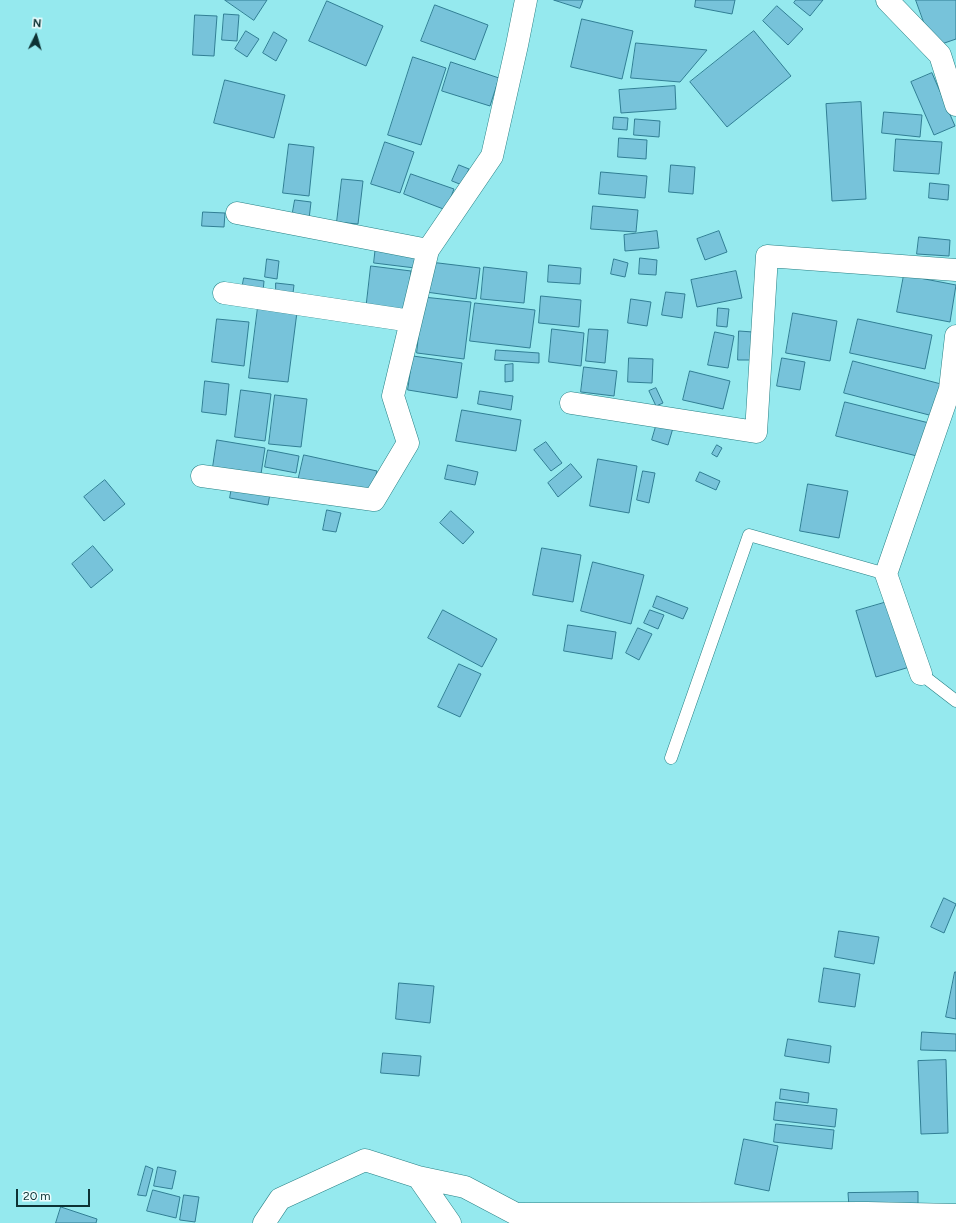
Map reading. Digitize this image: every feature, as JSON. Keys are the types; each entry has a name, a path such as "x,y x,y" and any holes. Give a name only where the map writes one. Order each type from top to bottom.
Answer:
{"street":[{"path":"887,0 940,55 956,105"},
{"path":"202,476 374,500 408,443 393,396 428,250 492,156 517,46 521,2"},
{"path":"237,213 428,250"},
{"path":"571,403 756,432 767,256 956,270"},
{"path":"224,293 411,321"},
{"path":"920,674 886,574 950,389 956,336"},
{"path":"264,1223 280,1199 365,1160 418,1177 465,1186 516,1214 867,1213 956,1216"},
{"path":"418,1177 450,1223"}],"lane":[{"path":"671,758 749,535 886,574"},
{"path":"920,674 956,701"}],"building":[{"path":"225,0 267,0 254,20"},
{"path":"554,0 583,0 580,8"},
{"path":"696,0 735,0 732,14 695,7"},
{"path":"796,0 823,0 810,16 794,3"},
{"path":"916,0 956,0 956,39 933,47"},
{"path":"327,1 383,26 366,66 309,41"},
{"path":"435,5 488,25 475,60 421,41"},
{"path":"777,6 803,29 788,45 763,21"},
{"path":"224,14 239,15 237,41 222,40"},
{"path":"195,15 217,16 214,56 193,55"},
{"path":"582,19 633,31 622,79 571,67"},
{"path":"246,31 259,39 247,57 235,49"},
{"path":"754,31 791,76 727,127 690,82"},
{"path":"274,32 287,40 276,61 263,53"},
{"path":"636,43 707,50 680,82 631,78"},
{"path":"413,57 446,68 421,145 388,135"},
{"path":"451,62 499,78 490,106 442,91"},
{"path":"932,73 955,126 934,135 911,82"},
{"path":"225,80 285,95 274,138 214,123"},
{"path":"675,86 676,109 621,113 619,90"},
{"path":"861,102 866,199 832,201 826,104"},
{"path":"884,112 922,115 920,137 882,133"},
{"path":"614,117 628,118 627,130 613,129"},
{"path":"635,119 660,121 659,137 634,135"},
{"path":"619,138 647,140 646,159 618,157"},
{"path":"896,139 942,142 939,174 894,171"},
{"path":"385,142 414,152 400,193 371,184"},
{"path":"289,144 314,147 309,196 283,193"},
{"path":"459,165 469,169 462,185 452,181"},
{"path":"671,165 695,167 693,194 669,192"},
{"path":"601,172 647,176 645,198 599,194"},
{"path":"411,174 454,189 446,210 404,194"},
{"path":"342,179 363,181 358,224 337,222"},
{"path":"930,183 949,185 948,200 929,198"},
{"path":"295,200 311,202 309,219 292,217"},
{"path":"593,206 638,210 636,232 591,229"},
{"path":"203,212 225,213 224,227 202,226"},
{"path":"657,231 659,248 625,251 624,235"},
{"path":"719,231 727,252 705,260 697,239"},
{"path":"919,237 950,240 949,256 917,254"},
{"path":"376,245 417,250 415,268 374,263"},
{"path":"640,258 657,260 656,275 639,274"},
{"path":"267,259 279,261 277,279 265,277"},
{"path":"614,259 628,263 625,277 611,274"},
{"path":"430,262 480,268 476,299 426,292"},
{"path":"549,265 581,268 580,284 548,282"},
{"path":"371,266 411,271 406,315 366,310"},
{"path":"484,267 527,272 524,303 481,299"},
{"path":"736,271 742,298 697,307 691,280"},
{"path":"904,275 956,285 950,322 897,312"},
{"path":"244,278 264,281 263,292 242,289"},
{"path":"276,283 294,285 293,293 276,291"},
{"path":"666,292 685,294 682,318 662,315"},
{"path":"541,296 581,300 579,327 539,323"},
{"path":"423,297 471,302 464,359 417,353"},
{"path":"631,299 651,302 647,326 628,323"},
{"path":"475,303 535,310 530,348 470,341"},
{"path":"258,307 297,312 288,382 249,378"},
{"path":"718,308 729,309 727,327 717,326"},
{"path":"793,313 837,321 830,361 786,353"},
{"path":"217,319 249,322 244,366 212,362"},
{"path":"858,319 932,335 925,369 850,353"},
{"path":"552,329 584,333 581,366 549,362"},
{"path":"589,329 608,330 605,363 586,361"},
{"path":"739,331 753,332 751,360 738,360"},
{"path":"715,332 734,336 728,368 708,365"},
{"path":"496,350 539,353 539,363 495,360"},
{"path":"413,356 462,363 457,398 408,390"},
{"path":"629,358 653,359 652,383 628,382"},
{"path":"782,358 805,362 800,390 777,386"},
{"path":"853,361 941,384 933,416 844,393"},
{"path":"513,364 513,381 505,382 505,365"},
{"path":"584,367 617,371 614,396 581,392"},
{"path":"690,371 730,381 723,409 683,400"},
{"path":"205,381 229,384 226,415 202,412"},
{"path":"656,388 663,403 656,406 649,391"},
{"path":"241,390 271,394 265,441 235,437"},
{"path":"480,391 513,396 511,410 478,404"},
{"path":"275,395 307,399 301,447 269,444"},
{"path":"845,402 929,423 921,457 836,436"},
{"path":"462,410 521,420 516,451 456,441"},
{"path":"657,423 673,428 668,445 652,440"},
{"path":"217,440 265,448 261,474 213,467"},
{"path":"546,442 562,463 551,471 534,450"},
{"path":"717,445 722,448 717,457 712,454"},
{"path":"268,450 299,456 296,473 265,467"},
{"path":"304,455 377,471 371,496 298,481"},
{"path":"598,459 637,466 629,513 590,506"},
{"path":"571,464 582,477 558,497 548,483"},
{"path":"448,465 478,472 475,485 445,479"},
{"path":"643,471 655,473 649,503 637,500"},
{"path":"700,472 720,481 716,490 696,481"},
{"path":"105,480 125,504 104,521 84,497"},
{"path":"233,481 271,488 268,505 230,498"},
{"path":"808,484 848,491 839,538 800,531"},
{"path":"327,510 341,513 336,532 323,530"},
{"path":"451,511 474,532 463,544 440,523"},
{"path":"93,546 113,570 91,588 72,564"},
{"path":"542,548 581,555 573,602 533,595"},
{"path":"593,562 644,575 631,624 581,611"},
{"path":"657,596 688,608 683,619 653,607"},
{"path":"894,600 913,666 876,677 856,611"},
{"path":"443,610 497,639 482,667 428,638"},
{"path":"650,610 664,615 658,629 644,623"},
{"path":"568,625 616,632 612,659 564,651"},
{"path":"638,628 652,634 639,660 626,653"},
{"path":"459,664 481,674 460,717 438,707"},
{"path":"944,898 956,904 944,933 931,927"},
{"path":"839,931 879,937 874,964 835,957"},
{"path":"824,968 860,974 855,1007 819,1002"},
{"path":"956,972 956,1019 946,1017"},
{"path":"399,983 434,986 430,1023 396,1019"},
{"path":"922,1032 956,1034 956,1051 921,1050"},
{"path":"788,1039 831,1046 829,1063 785,1056"},
{"path":"383,1053 421,1056 419,1076 381,1073"},
{"path":"946,1060 948,1133 921,1134 918,1061"},
{"path":"781,1089 809,1093 808,1103 780,1099"},
{"path":"776,1102 837,1109 835,1127 774,1120"},
{"path":"776,1124 834,1130 832,1149 774,1142"},
{"path":"744,1139 778,1146 769,1191 735,1184"},
{"path":"146,1166 153,1169 146,1196 138,1195"},
{"path":"158,1167 176,1171 172,1189 154,1186"},
{"path":"153,1190 180,1197 176,1218 147,1211"},
{"path":"918,1192 918,1206 849,1207 848,1193"},
{"path":"184,1195 199,1197 195,1222 180,1220"},
{"path":"61,1207 97,1219 96,1223 56,1223"}]}
